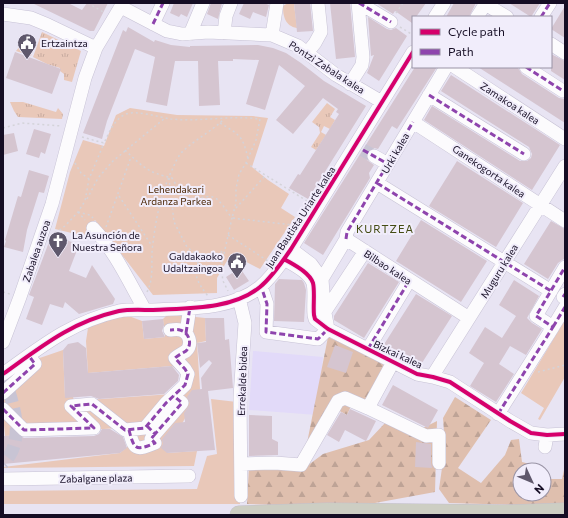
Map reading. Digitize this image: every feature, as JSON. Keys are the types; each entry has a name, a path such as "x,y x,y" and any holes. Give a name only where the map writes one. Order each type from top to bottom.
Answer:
{"highway":[{"path":"239,515 327,512 506,514 565,512"}],"street":[{"path":"154,24 163,3"},
{"path":"190,34 203,3"},
{"path":"224,33 226,16 231,3"},
{"path":"272,35 277,3"},
{"path":"307,53 315,44 321,32 318,3"},
{"path":"359,3 391,22"},
{"path":"350,84 362,64 363,57 359,3"},
{"path":"436,16 444,3"},
{"path":"478,16 486,3 506,16"},
{"path":"542,16 550,3"},
{"name":"Zabalea auzoa","path":"3,342 44,228 64,158 67,130 91,58 122,5 154,24"},
{"path":"3,14 31,18 48,24 96,48"},
{"name":"Pontzi Zabala kalea","path":"154,24 167,31 182,34 224,33 272,35 289,41 350,84 382,102"},
{"path":"552,45 565,53"},
{"name":"Juan Bautista Uriarte kalea","path":"143,306 190,307 218,304 235,296 247,296 259,288 284,258 412,54"},
{"name":"Urki kalea","path":"346,239 347,232 445,68"},
{"name":"Zamakoa kalea","path":"457,68 565,139"},
{"path":"528,68 563,91"},
{"path":"429,95 524,154"},
{"name":"Ganekogorta kalea","path":"413,122 565,221"},
{"path":"374,156 388,164"},
{"name":"Muguru kalea","path":"434,377 435,372 565,166"},
{"path":"377,183 505,261 551,291"},
{"path":"3,374 54,337 75,326 121,311 143,306 97,226"},
{"path":"322,279 346,239"},
{"name":"Bilbao kalea","path":"346,239 470,318"},
{"path":"324,313 365,251"},
{"path":"263,292 267,304 266,332 318,339 327,330 324,313 322,279 312,264 284,258"},
{"name":"Bizkai kalea","path":"284,258 305,273 313,284 314,315 327,330 368,348 417,374 450,382 498,414 546,441 565,434"},
{"path":"553,327 536,316 564,271"},
{"path":"368,348 409,280"},
{"name":"Errekalde bidea","path":"235,296 245,323 240,397 241,496"},
{"path":"498,414 553,327 564,299"},
{"path":"186,333 190,307"},
{"path":"129,430 132,443 135,447 140,449 155,443 152,439 151,430 166,403 186,385 188,374 175,358 186,350 190,345 190,340 186,333 180,330 170,330"},
{"path":"3,393 35,364 29,356"},
{"path":"368,408 393,362"},
{"path":"241,464 301,464 338,401 345,398 426,436 439,435 439,463"},
{"path":"3,409 24,430 94,428 71,406 92,404 125,430 145,428 151,430"},
{"name":"Zabalgane plaza","path":"3,480 189,476"}],"path":[{"path":"88,3 108,14 114,20"},
{"path":"86,201 89,179 104,143 119,118 125,114 133,113 178,119 260,119 256,140 248,159 239,174 236,189 236,203 221,266 223,280 235,296"},
{"path":"57,232 78,212 86,201 98,178 113,161 165,118"},
{"path":"143,306 150,301 146,294 152,282 152,246 158,211 176,161 182,152 224,119"},
{"path":"3,128 22,123 67,130 104,143"},
{"path":"220,123 241,138 244,142 248,159"},
{"path":"126,150 143,167 154,174 172,178 182,194 186,197 193,199 213,197 232,218 294,225 302,230"},
{"path":"78,212 90,215 97,226 118,195 132,156"},
{"path":"64,158 76,163 81,173 89,179"},
{"path":"246,163 307,201"},
{"path":"234,209 265,176"},
{"path":"169,178 174,222 187,247 200,256 213,255 224,251"},
{"path":"118,195 152,246"},
{"path":"228,235 284,258"},
{"path":"200,256 196,265 196,278 201,287 211,298"}],"shaded area":[{"path":"253,351 323,357 317,415 249,410"}],"green space":[{"path":"288,3 294,4 297,28 287,23 284,17 283,6"},
{"path":"42,32 81,51 72,82 64,80 64,74 60,71 60,68 47,64 33,57"},
{"path":"24,41 35,43 31,56 16,51"},
{"path":"10,102 23,102 56,112 58,108 63,114 62,119 18,117"},
{"path":"327,103 335,109 330,117 335,120 330,129 324,126 321,132 326,135 316,150 311,147 320,133 319,127 312,122"},
{"name":"Lehendakari Ardanza Parkea","path":"130,108 177,115 253,116 268,118 252,167 289,194 281,208 295,217 260,269 231,254 217,278 217,293 153,295 95,220 84,236 55,229 70,172 83,140 104,146 116,115"},
{"path":"121,313 142,321 144,339 165,337 163,319 168,314 205,318 206,341 197,343 200,389 167,453 197,451 194,466 3,468 120,453 131,444 118,428 5,436 3,415 3,382 28,362 63,350 65,397 73,397 74,401 172,394 184,383 183,375 172,366 88,373 86,341 88,328"},
{"path":"565,320 565,377 540,420 538,419 544,408 521,393"},
{"path":"328,337 389,364 366,404 351,406 347,415 336,409 307,443"},
{"path":"455,397 491,420 458,468 481,483 505,455 511,440 519,439 522,462 512,462 512,502 552,502 552,479 562,479 565,465 565,505 449,503 439,489 445,447 443,418"},
{"path":"211,399 237,402 240,504 3,504 3,491 197,489 207,456 217,454"},
{"path":"437,421 435,492 364,505 247,504 249,466 303,469 323,454 369,440 385,423 417,431"}],"building":[{"path":"32,3 68,3 82,10 87,3 108,3 94,31 90,31"},
{"path":"174,3 193,3 187,17 181,14 179,17 170,13"},
{"path":"211,3 222,3 218,19 207,14"},
{"path":"244,3 264,3 269,5 266,17 253,12 250,19 239,14"},
{"path":"294,3 310,3 313,31 297,32"},
{"path":"330,3 350,3 355,57 336,59"},
{"path":"376,3 426,3 417,16 412,16 412,23 395,11 393,14"},
{"path":"454,3 476,3 470,16 447,16"},
{"path":"509,3 540,3 532,16"},
{"path":"565,6 565,38 552,30"},
{"path":"368,17 387,29 391,30 396,28 407,36 379,81 367,73 374,55 371,56"},
{"path":"128,27 154,42 155,40 171,45 190,47 258,45 273,48 286,53 324,81 366,106 308,199 289,188 298,174 300,175 339,114 336,112 338,109 323,98 293,134 276,120 305,86 279,65 265,110 246,104 259,60 233,59 233,61 218,61 220,105 199,106 198,61 175,61 167,106 146,102 155,57 135,49 107,121 102,139 83,133 123,30 126,32"},
{"path":"15,52 61,69 52,94 6,78"},
{"path":"552,54 565,61 565,80 551,71"},
{"path":"414,68 436,68 397,129 392,126 378,149 374,148 367,152 367,160 374,165 369,173 370,178 323,255 304,243"},
{"path":"480,68 518,68 522,74 559,98 565,99 565,123"},
{"path":"451,75 560,145 532,190 424,120 432,106 520,161 527,161 531,158 532,154 529,147 441,91"},
{"path":"34,129 51,134 45,154 41,152 39,158 26,154"},
{"path":"14,133 18,151 3,155 3,135"},
{"path":"457,161 523,203 496,247 429,206"},
{"path":"29,170 49,176 44,193 39,192 27,230 23,252 4,247 18,196 21,197"},
{"path":"421,220 487,261 461,302 396,261"},
{"path":"551,221 565,229 565,258 558,263 548,279 524,264"},
{"path":"52,234 79,245 69,271 86,278 92,265 115,299 113,304 79,314 65,302 63,308 50,304 42,325 26,319 34,297 29,295"},
{"path":"368,263 399,282 364,338 334,320 334,316"},
{"name":"Galdakaoko Udaltzaingoa","path":"240,268 249,281 234,290 226,277"},
{"path":"279,279 302,280 304,283 306,290 304,322 274,321 275,284"},
{"path":"514,280 539,296 527,318 542,329 526,355 510,346 499,364 514,374 496,402 470,386 484,363 469,353 485,327 502,338 516,316 499,305"},
{"path":"416,294 452,316 420,366 383,346"},
{"path":"205,318 224,318 225,340 229,339 233,388 208,391 215,450 167,453 161,448 163,444 162,439 175,423 185,422 184,413 190,404 187,397 192,390 202,389 201,378 212,363 209,360 200,368 197,343 206,342"},
{"path":"163,319 164,325 162,331 165,337 144,339 142,321"},
{"path":"78,342 86,348 88,373 172,366 179,375 178,381 164,394 99,399 91,396 65,398 63,350 68,344"},
{"path":"335,345 353,352 346,373 327,367"},
{"path":"393,385 438,410 428,428 382,405"},
{"path":"350,409 376,421 366,441 345,430 339,442 327,435 341,412 347,415"},
{"path":"249,415 272,416 272,439 278,442 278,455 249,456"},
{"path":"102,429 110,429 123,437 127,448 120,453 3,464 3,436 18,435 24,438 94,436 99,434"},
{"path":"416,442 431,444 432,468 415,467"}],"tunnel":[{"path":"363,150 374,156"},
{"path":"3,372 12,401 16,421 15,441 12,451 3,463"}],"marked path":[{"path":"153,24 163,3"},
{"path":"359,3 391,22"},
{"path":"542,16 550,3"},
{"path":"528,68 563,91"},
{"path":"429,95 524,154"},
{"path":"346,239 347,232 413,122"},
{"path":"363,150 388,164"},
{"path":"377,183 551,291"},
{"path":"498,414 553,327 536,316 565,267"},
{"path":"368,349 409,281"},
{"path":"263,292 267,304 266,332 318,339 325,332"},
{"path":"186,333 190,307"},
{"path":"553,327 565,307"},
{"path":"3,409 24,430 94,428 71,406 92,404 125,430 145,428 166,403 185,385 188,374 175,358 188,348 190,342 188,336 183,331 170,330"},
{"path":"3,393 35,364 29,356"},
{"path":"147,426 155,434 182,403 174,396"},
{"path":"129,430 132,442 140,448 155,443 151,439 155,434"}],"cycle path":[{"path":"3,374 71,328 102,316 123,310 194,308 223,304 249,295 260,287 273,274 291,249 412,54"},
{"path":"284,259 301,269 311,279 314,286 315,319 328,329 417,374 450,382 531,433 547,435 565,434"}],"place":[{"name":"Ertzaintza","path":"27,60"},
{"name":"La Asunción de Nuestra Señora","path":"58,258"},
{"name":"Galdakaoko Udaltzaingoa","path":"237,279"}],"district":[{"name":"KURTZEA","path":"385,228"}]}
